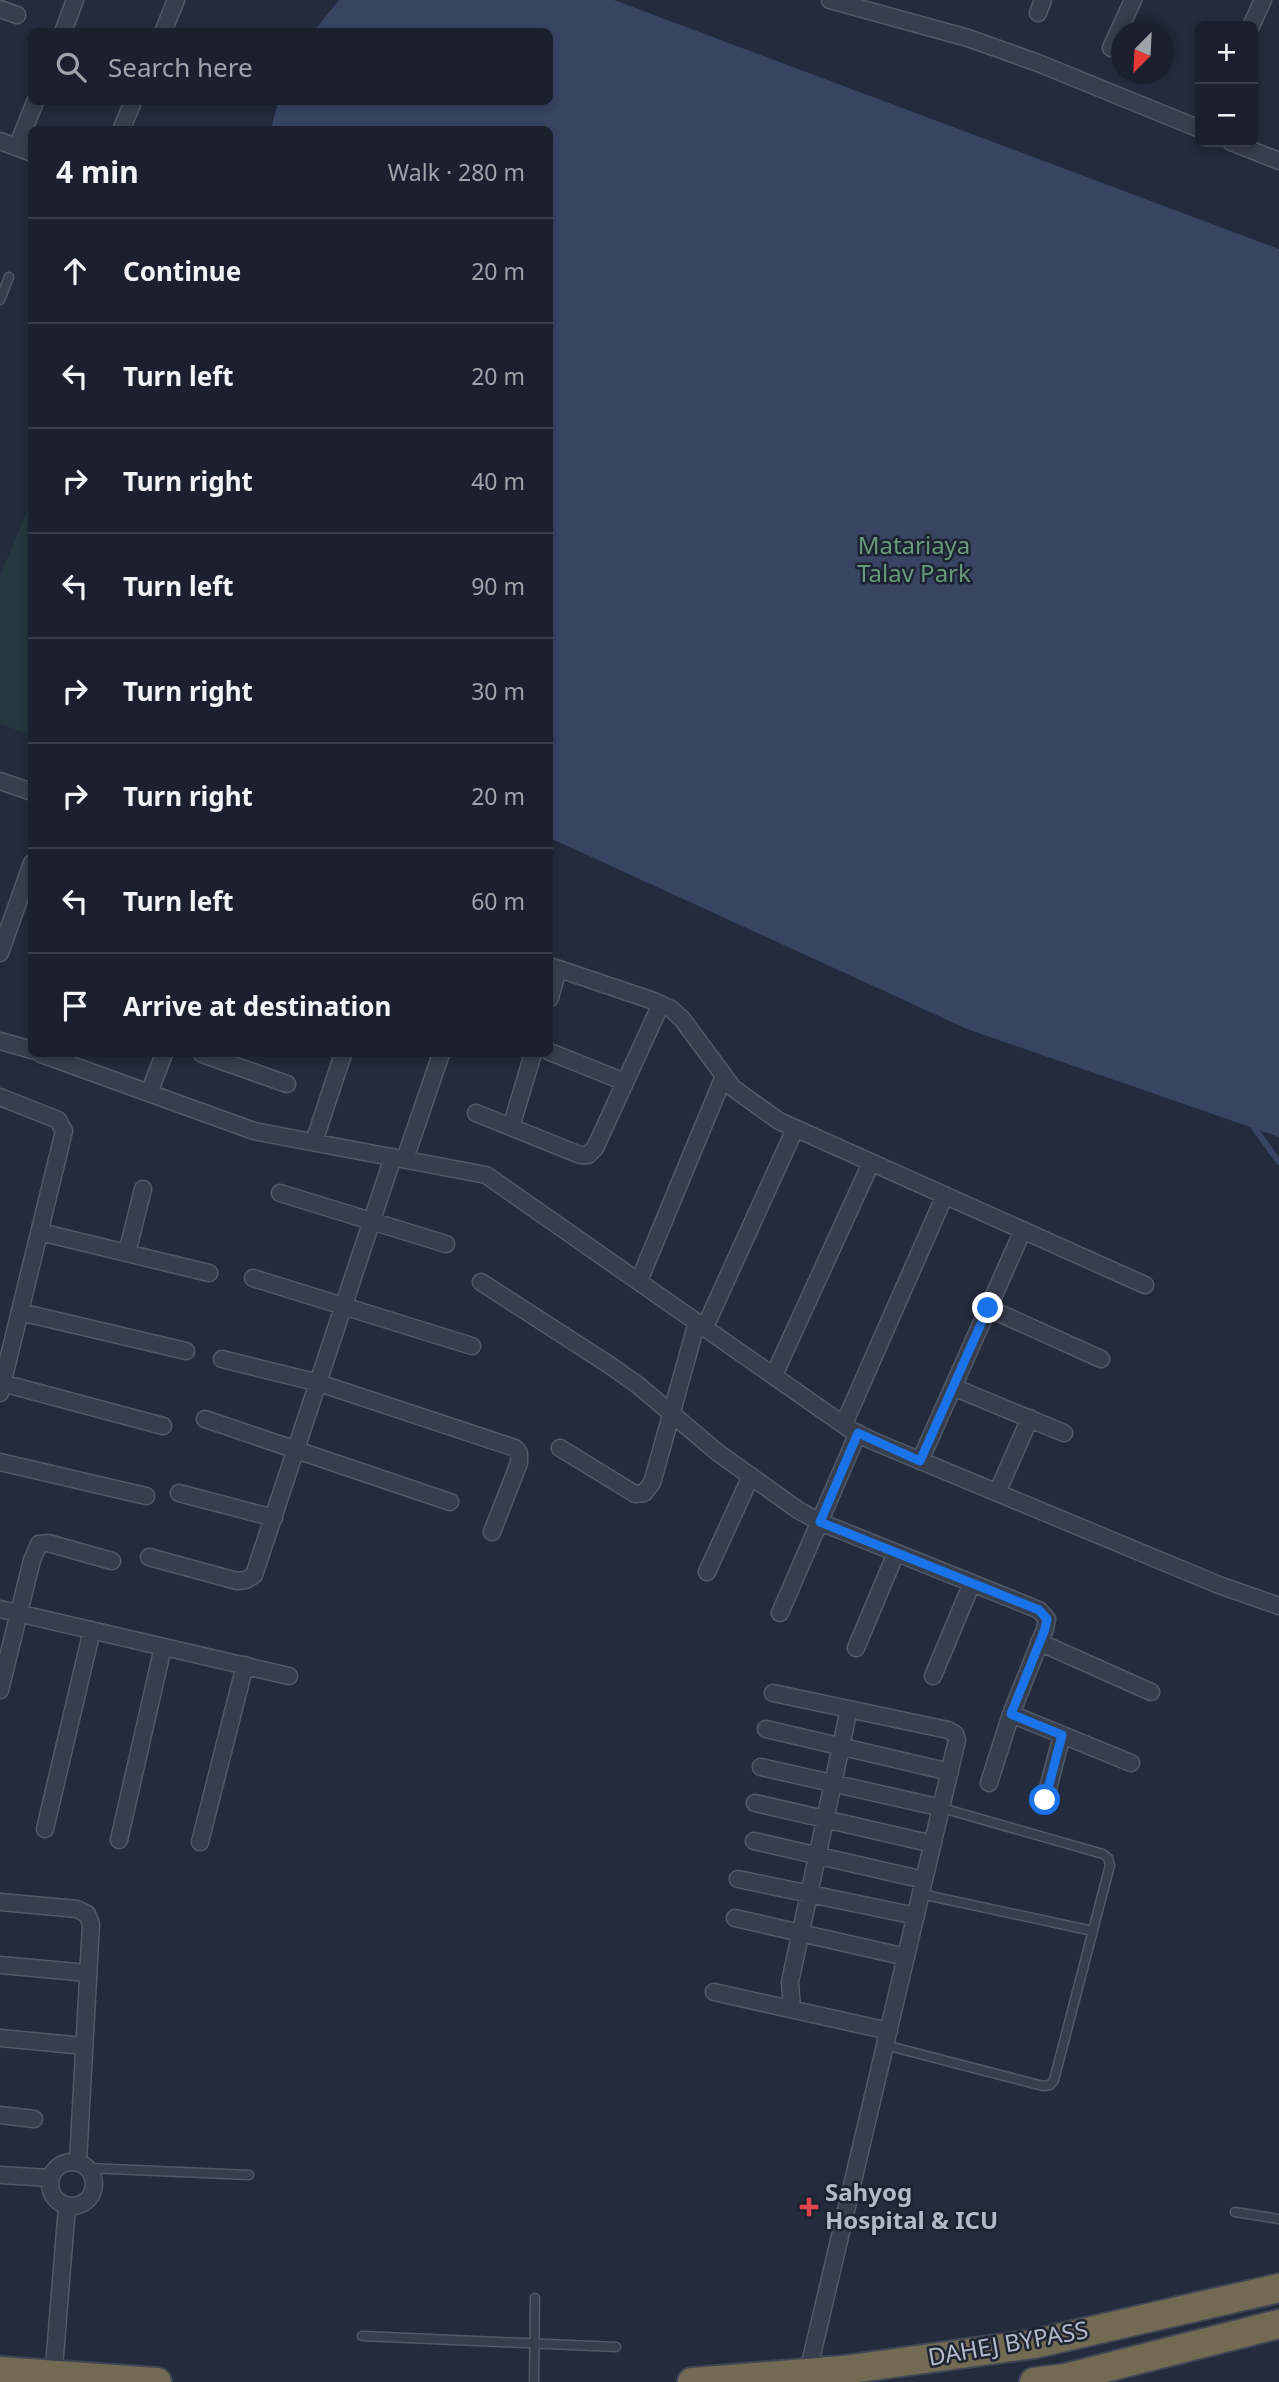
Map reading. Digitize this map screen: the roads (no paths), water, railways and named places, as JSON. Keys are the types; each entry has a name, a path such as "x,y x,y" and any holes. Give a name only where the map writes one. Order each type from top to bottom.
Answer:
{"highway":[{"name":"DAHEJ BYPASS","path":"692,2382 843,2370 1034,2344 1279,2287"},
{"name":"DAHEJ BYPASS","path":"1034,2382 1065,2378 1279,2324"},
{"path":"0,2371 53,2378 157,2382"}],"street":[{"path":"64,28 75,0"},
{"path":"165,28 176,0"},
{"path":"830,0 968,38 1038,63 1195,127"},
{"path":"1123,21 1133,0"},
{"path":"1253,21 1263,0"},
{"path":"0,9 17,15"},
{"path":"30,126 34,105"},
{"path":"123,126 132,105"},
{"path":"0,141 24,150 28,133"},
{"path":"1244,147 1279,161"},
{"path":"0,781 28,791"},
{"path":"0,953 28,874"},
{"path":"554,968 661,1004 682,1019 733,1088 768,1115 1146,1284"},
{"path":"476,1113 580,1155 588,1155 594,1148 661,1004"},
{"path":"0,1041 28,1049"},
{"path":"553,1053 625,1082"},
{"path":"149,1093 163,1057"},
{"path":"210,1057 287,1084"},
{"path":"314,1142 342,1057"},
{"path":"149,1557 237,1581 254,1575 373,1221 440,1057"},
{"path":"511,1127 532,1057"},
{"path":"66,1058 149,1093 254,1131 486,1175 851,1429 996,1493 1219,1585 1279,1606"},
{"path":"639,1281 724,1076"},
{"path":"0,1097 53,1117 63,1125 64,1131 1,1388 163,1426"},
{"path":"560,1448 635,1493 644,1493 652,1483 701,1324 795,1129"},
{"path":"774,1375 872,1163"},
{"path":"127,1253 143,1189"},
{"path":"281,1193 446,1244"},
{"path":"780,1613 820,1522 851,1429 945,1195"},
{"path":"920,1461 1023,1230"},
{"path":"40,1232 209,1273"},
{"path":"253,1278 472,1346"},
{"path":"481,1282 611,1366 717,1452 820,1522 1039,1610 1047,1619 1011,1714 989,1783"},
{"path":"988,1308 1101,1359"},
{"path":"20,1312 186,1351"},
{"path":"222,1359 319,1383 515,1448 519,1453 519,1463 492,1532"},
{"path":"953,1387 1064,1433"},
{"path":"996,1493 1030,1418"},
{"path":"205,1419 450,1502"},
{"path":"0,1462 146,1496"},
{"path":"706,1572 751,1476"},
{"path":"179,1493 274,1518"},
{"path":"0,1690 32,1560 40,1544 48,1543 111,1561"},
{"path":"856,1648 896,1553"},
{"path":"933,1676 972,1583"},
{"path":"0,1609 289,1676"},
{"path":"46,1829 92,1630"},
{"path":"1039,1642 1151,1692"},
{"path":"119,1840 163,1647"},
{"path":"200,1842 245,1665"},
{"path":"773,1693 948,1730 955,1734 957,1740 808,2372"},
{"path":"792,2009 790,1982 849,1709"},
{"path":"1011,1714 1131,1763"},
{"path":"766,1729 950,1772"},
{"path":"1045,1800 1062,1735"},
{"path":"761,1767 942,1808"},
{"path":"755,1803 933,1844"},
{"path":"754,1841 818,1856 923,1887"},
{"path":"738,1879 916,1916"},
{"path":"0,1902 77,1909 87,1914 91,1924 84,2046 83,2165"},
{"path":"735,1918 906,1956"},
{"path":"0,1965 88,1973"},
{"path":"714,1992 792,2009 887,2038"},
{"path":"0,2038 84,2046"},
{"path":"0,2115 34,2119"},
{"path":"66,2162 83,2165 94,2178 94,2190 89,2200 78,2206 67,2206 56,2200 50,2190 50,2178 56,2168 66,2162"},
{"path":"0,2175 50,2178"},
{"path":"53,2378 67,2206"}],"lane":[{"path":"0,300 9,276"},
{"path":"887,2038 1042,2086 1050,2085 1054,2080 1110,1865 1103,1854 942,1808"},
{"path":"923,1887 1093,1931"},
{"path":"83,2165 248,2175"},
{"path":"1235,2211 1279,2219"},
{"path":"534,2382 535,2298"},
{"path":"362,2336 616,2347"}],"water":[{"name":"Matariaya Talav Park","path":"339,0 614,0 1279,249 1279,1137 967,1029 553,839 553,126 272,126 277,105 553,105 553,28 316,28"}],"waterway":[{"path":"1255,1129 1279,1162"}],"place":[{"name":"Sahyog Hospital & ICU","path":"809,2207"}]}
